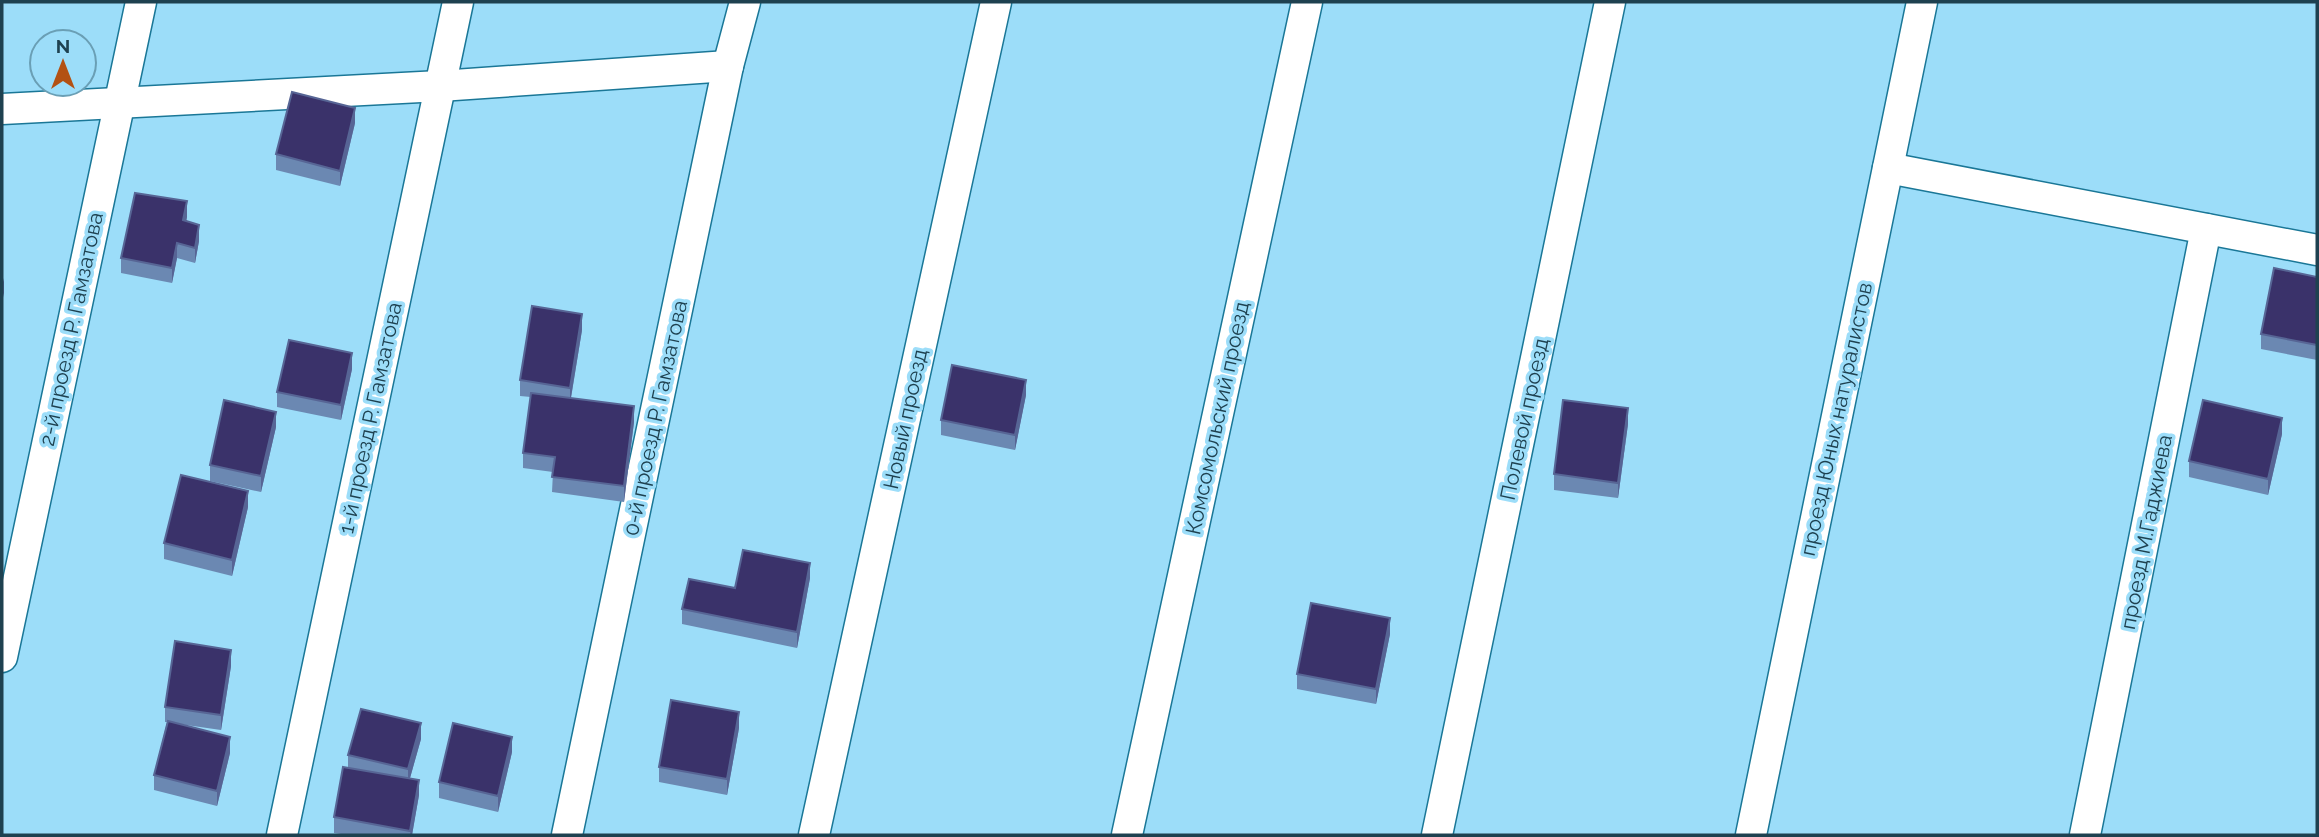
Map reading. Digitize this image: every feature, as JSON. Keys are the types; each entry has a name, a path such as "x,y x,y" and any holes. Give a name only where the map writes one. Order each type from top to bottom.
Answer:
{"street":[{"name":"2-й проезд Р. Гамзатова","path":"2,657 141,2"},
{"name":"1-й проезд Р. Гамзатова","path":"282,835 458,2"},
{"name":"0-й проезд Р. Гамзатова","path":"567,835 728,66 745,2"},
{"name":"Новый проезд","path":"814,835 996,2"},
{"name":"Комсомольский проезд","path":"1127,835 1307,2"},
{"name":"Полевой проезд","path":"1437,835 1610,2"},
{"name":"проезд Юных натуралистов","path":"1751,835 1922,2"},
{"path":"2,109 440,86 728,66"},
{"path":"1888,167 2317,250"},
{"name":"проезд М.Гаджиева","path":"2085,835 2206,229"}],"building":[{"path":"292,92 355,108 340,171 276,154"},
{"path":"135,193 187,201 183,220 199,225 195,248 177,243 172,268 121,258"},
{"path":"2274,268 2317,277 2317,345 2261,334"},
{"path":"532,306 582,314 570,388 520,380"},
{"path":"289,340 352,353 341,405 277,392"},
{"path":"952,365 1026,380 1015,435 941,420"},
{"path":"531,393 634,406 624,486 552,477 555,457 523,453"},
{"path":"224,400 276,412 261,476 210,465"},
{"path":"1563,400 1628,408 1618,483 1554,474"},
{"path":"2203,400 2282,418 2268,479 2189,461"},
{"path":"181,475 248,491 232,560 164,543"},
{"path":"743,550 810,563 797,632 682,609 689,579 735,588"},
{"path":"1311,603 1390,618 1376,689 1297,674"},
{"path":"175,641 231,650 221,715 165,707"},
{"path":"671,700 739,712 727,779 659,767"},
{"path":"361,709 421,723 408,769 348,755"},
{"path":"168,721 230,737 217,791 154,775"},
{"path":"453,723 512,737 498,796 439,782"},
{"path":"343,767 419,780 410,831 334,817"}]}
